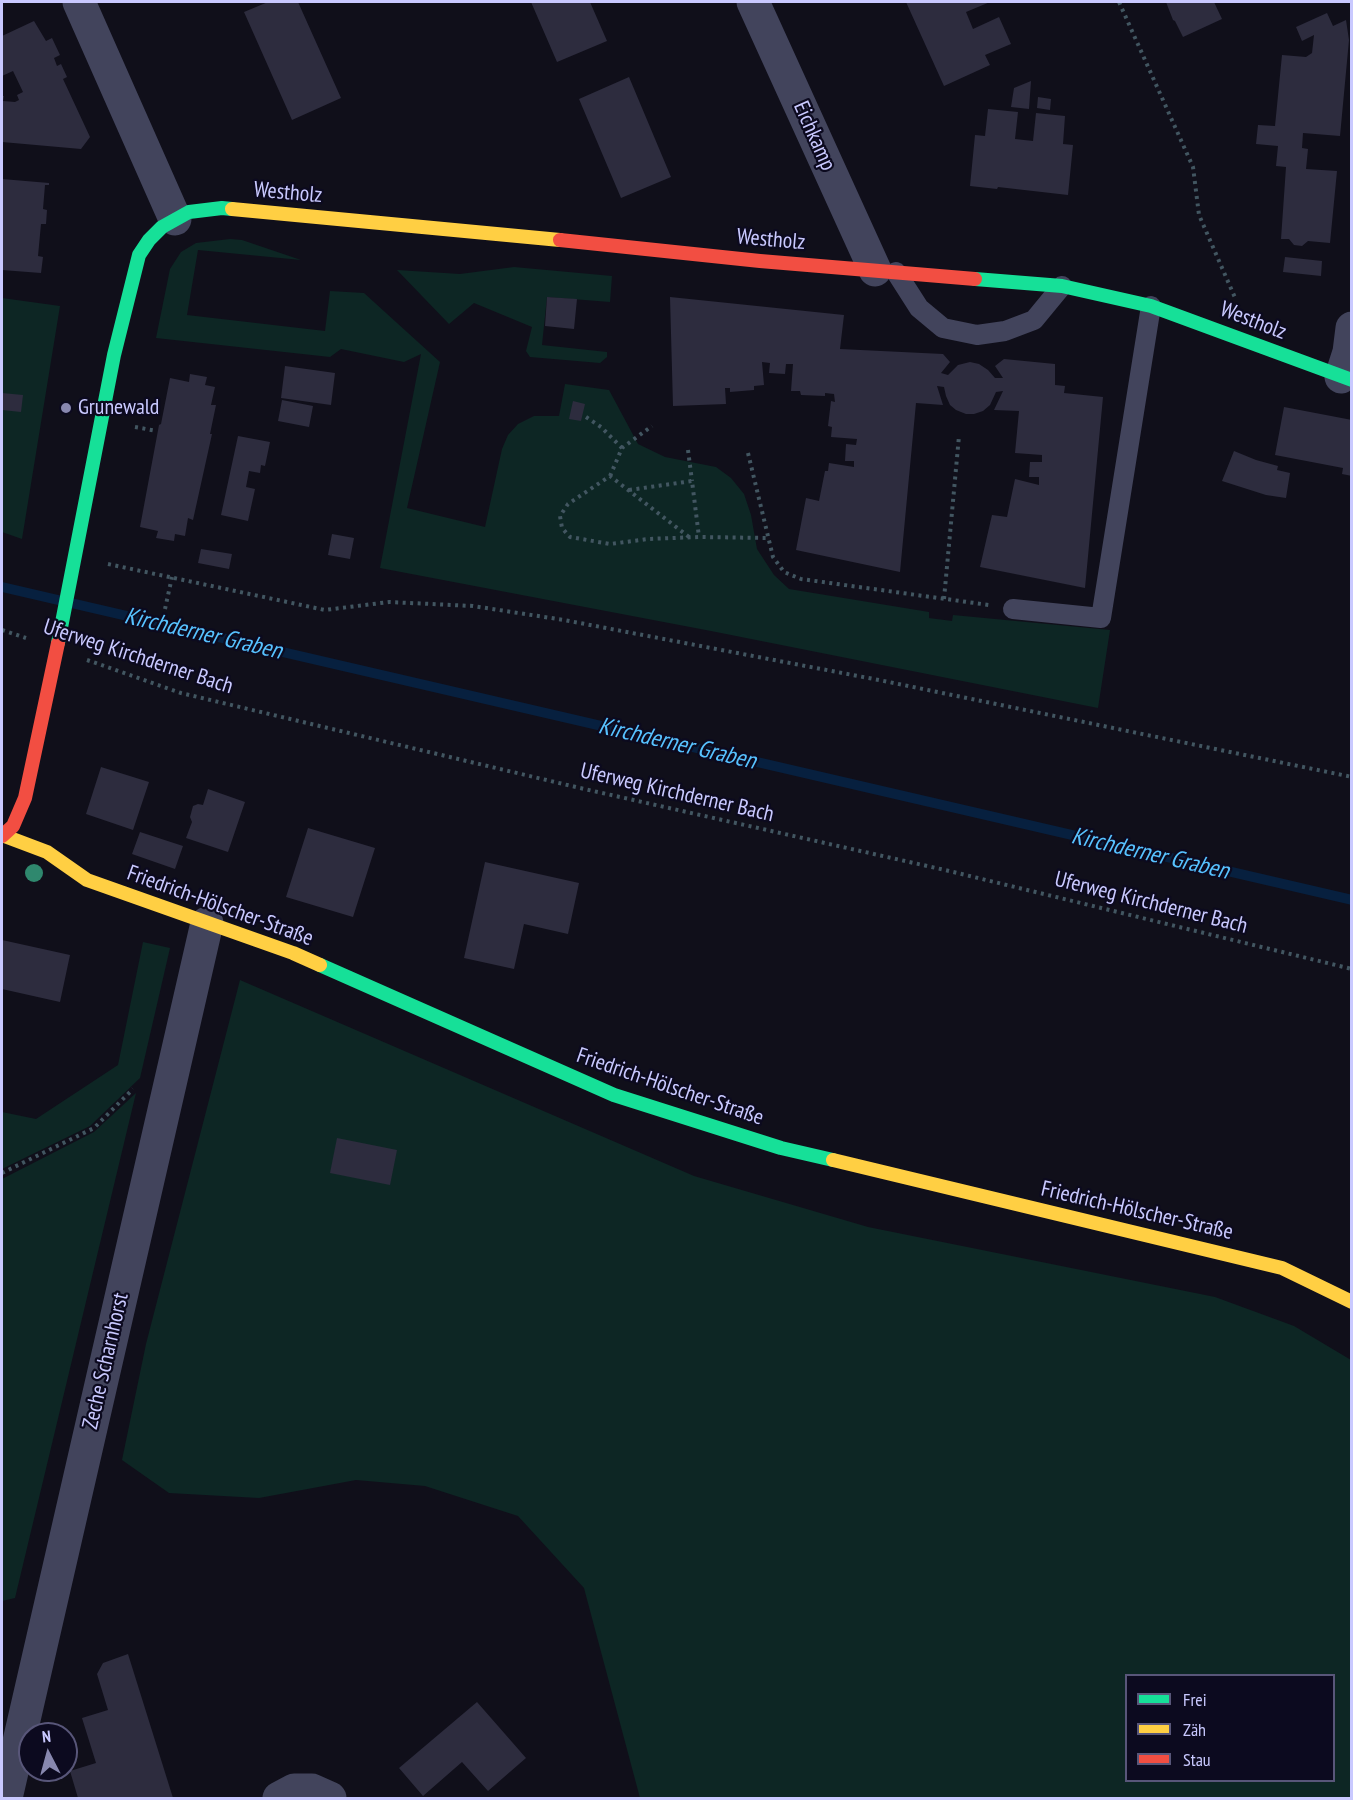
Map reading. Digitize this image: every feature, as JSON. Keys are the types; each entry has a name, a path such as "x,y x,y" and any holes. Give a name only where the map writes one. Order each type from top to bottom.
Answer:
{"street":[{"path":"2,836 14,826 26,798 114,355 131,281 139,255 149,240 162,227 175,219 79,2"},
{"name":"Eichkamp","path":"753,2 886,271"},
{"name":"Westholz","path":"175,219 189,212 222,208 760,261 1062,286 1151,306 1346,378"},
{"path":"1346,378 1352,328"},
{"name":"Friedrich-Hölscher-Straße","path":"2,836 47,852 87,879 293,954 614,1095 781,1148 1282,1268 1352,1302"},
{"name":"Zeche Scharnhorst","path":"5,1795 207,923"},
{"path":"279,1798 294,1790 312,1790 330,1798"}],"lane":[{"path":"886,271 919,308 943,328 977,335 1005,331 1034,320 1062,286"},
{"path":"1013,609 1101,618 1151,306"}],"path":[{"path":"1119,2 1193,167 1199,215 1239,309"},
{"path":"586,417 602,427 622,448"},
{"path":"128,426 158,431"},
{"path":"652,426 622,448 610,476 568,504 560,516 562,528 570,537 610,544 689,537 769,538"},
{"path":"944,599 959,436"},
{"path":"688,450 699,537"},
{"path":"748,453 773,556 784,572 801,579 1013,609"},
{"path":"610,476 689,537"},
{"path":"628,490 692,481"},
{"path":"100,562 325,610 389,602 473,606 564,620 879,680 1352,777"},
{"path":"165,609 172,578"},
{"name":"Uferweg Kirchderner Bach","path":"2,630 57,647 111,669 181,693 580,788 945,870 1352,969"},
{"path":"2,1173 94,1128 137,1086"}],"green space":[{"path":"242,240 301,260 198,250 187,315 325,331 330,291 364,293 440,362 407,508 485,527 502,449 508,435 518,424 534,416 559,416 565,384 609,390 638,444 665,457 716,467 731,478 744,494 751,515 757,549 774,575 789,589 929,612 929,618 952,621 953,615 1110,630 1098,708 380,568 421,354 404,362 341,349 330,357 156,338 170,269 181,252 196,243"},
{"path":"514,267 612,276 610,302 547,297 542,345 607,352 607,357 600,363 530,357 526,351 532,327 474,303 449,324 397,270 460,274"},
{"path":"2,298 60,306 22,539 2,532"},
{"path":"143,942 170,948 140,1078 90,1126 2,1169 2,1112 36,1119 118,1065"},
{"path":"240,980 694,1176 868,1227 1215,1297 1294,1326 1351,1360 1351,1798 640,1798 584,1588 518,1516 425,1486 356,1480 259,1498 169,1493 122,1460 146,1344"},
{"path":"136,1093 15,1598 2,1601 2,1179 94,1132"}],"building":[{"path":"268,2 298,2 341,98 292,120 244,12"},
{"path":"531,2 590,2 607,41 557,62"},
{"path":"906,2 990,2 966,12 973,29 999,17 1011,44 985,55 990,65 944,86"},
{"path":"1166,2 1214,2 1222,19 1183,37"},
{"path":"1327,13 1333,26 1346,20 1349,40 1340,136 1303,133 1302,148 1308,149 1306,169 1337,171 1330,243 1308,241 1302,246 1294,245 1289,239 1281,239 1286,167 1276,166 1278,146 1256,144 1258,125 1275,126 1282,55 1306,57 1312,53 1314,35 1302,41 1296,27"},
{"path":"34,21 46,41 52,38 60,55 54,58 57,66 61,64 67,77 63,79 90,137 81,149 2,142 2,96 4,96 3,101 15,102 19,100 17,95 23,92 13,71 2,76 2,36"},
{"path":"629,77 671,177 621,198 579,99"},
{"path":"1031,81 1029,109 1011,107 1014,88"},
{"path":"1038,97 1051,99 1050,110 1037,108"},
{"path":"988,109 1018,112 1015,139 1033,141 1036,113 1065,116 1063,144 1073,145 1068,195 970,186 975,135 985,136"},
{"path":"2,179 49,183 45,185 43,209 47,210 46,224 41,224 38,256 43,257 41,273 2,270"},
{"path":"1285,257 1322,261 1321,276 1283,272"},
{"path":"547,297 577,299 574,329 545,326"},
{"path":"670,297 844,315 840,349 943,354 950,362 941,373 948,375 958,365 970,362 979,364 995,378 1003,378 995,366 1004,359 1055,364 1055,385 1065,386 1064,393 1103,397 1085,588 980,567 992,515 1007,517 1015,479 1039,485 1039,477 1029,477 1030,462 1042,462 1042,455 1015,453 1019,411 994,410 1003,391 996,392 990,405 974,414 966,414 950,405 944,387 937,386 943,405 916,403 900,572 796,550 806,498 819,501 825,471 828,471 829,463 854,467 854,461 845,461 846,444 856,445 857,439 831,437 832,427 828,426 831,401 835,402 834,394 801,395 800,391 791,391 793,364 786,364 785,374 769,373 770,363 762,362 764,385 754,386 754,390 730,392 730,388 725,388 726,404 673,406"},
{"path":"285,366 335,373 331,405 281,398"},
{"path":"190,374 207,377 205,385 215,387 211,405 216,405 193,520 188,518 185,536 175,534 174,541 156,538 158,531 140,527 170,378 189,382"},
{"path":"2,393 23,395 21,412 2,410"},
{"path":"282,400 313,406 309,427 278,421"},
{"path":"573,401 585,404 581,421 569,419"},
{"path":"1284,407 1352,420 1352,476 1342,474 1343,468 1275,455"},
{"path":"238,436 270,442 265,466 261,465 260,473 249,471 246,487 255,489 248,521 221,515"},
{"path":"1234,451 1278,466 1277,470 1290,473 1286,498 1266,495 1222,481"},
{"path":"332,534 354,538 350,559 328,555"},
{"path":"201,549 232,554 229,569 198,563"},
{"path":"101,767 149,782 133,830 86,814"},
{"path":"208,789 245,802 228,852 186,838 192,822 190,817 193,806 203,805"},
{"path":"308,828 375,848 353,917 286,897"},
{"path":"140,832 183,846 175,869 132,854"},
{"path":"485,862 579,883 568,934 524,924 514,969 464,958"},
{"path":"2,940 70,955 60,1002 2,989"},
{"path":"337,1138 397,1150 390,1185 330,1173"},
{"path":"128,1654 173,1798 78,1798 73,1782 78,1782 78,1769 96,1763 82,1718 108,1710 97,1674 103,1663"},
{"path":"477,1702 526,1758 488,1791 462,1762 423,1796 399,1768"}],"waterway":[{"name":"Kirchderner Graben","path":"2,587 1352,900"}],"traffic: fast":[{"path":"58,643 114,355 139,255 162,227 189,212 232,209"},
{"path":"975,279 1062,286 1151,306 1352,380"},
{"path":"320,965 614,1095 781,1148 833,1160"}],"traffic: slow":[{"path":"232,209 560,240"},
{"path":"2,835 47,852 87,880 293,953 320,965"},
{"path":"833,1160 1282,1268 1352,1302"}],"traffic: jam":[{"path":"560,240 760,261 975,279"},
{"path":"2,836 13,826 25,798 58,643"}],"place":[{"name":"Grunewald","path":"66,408"}]}
